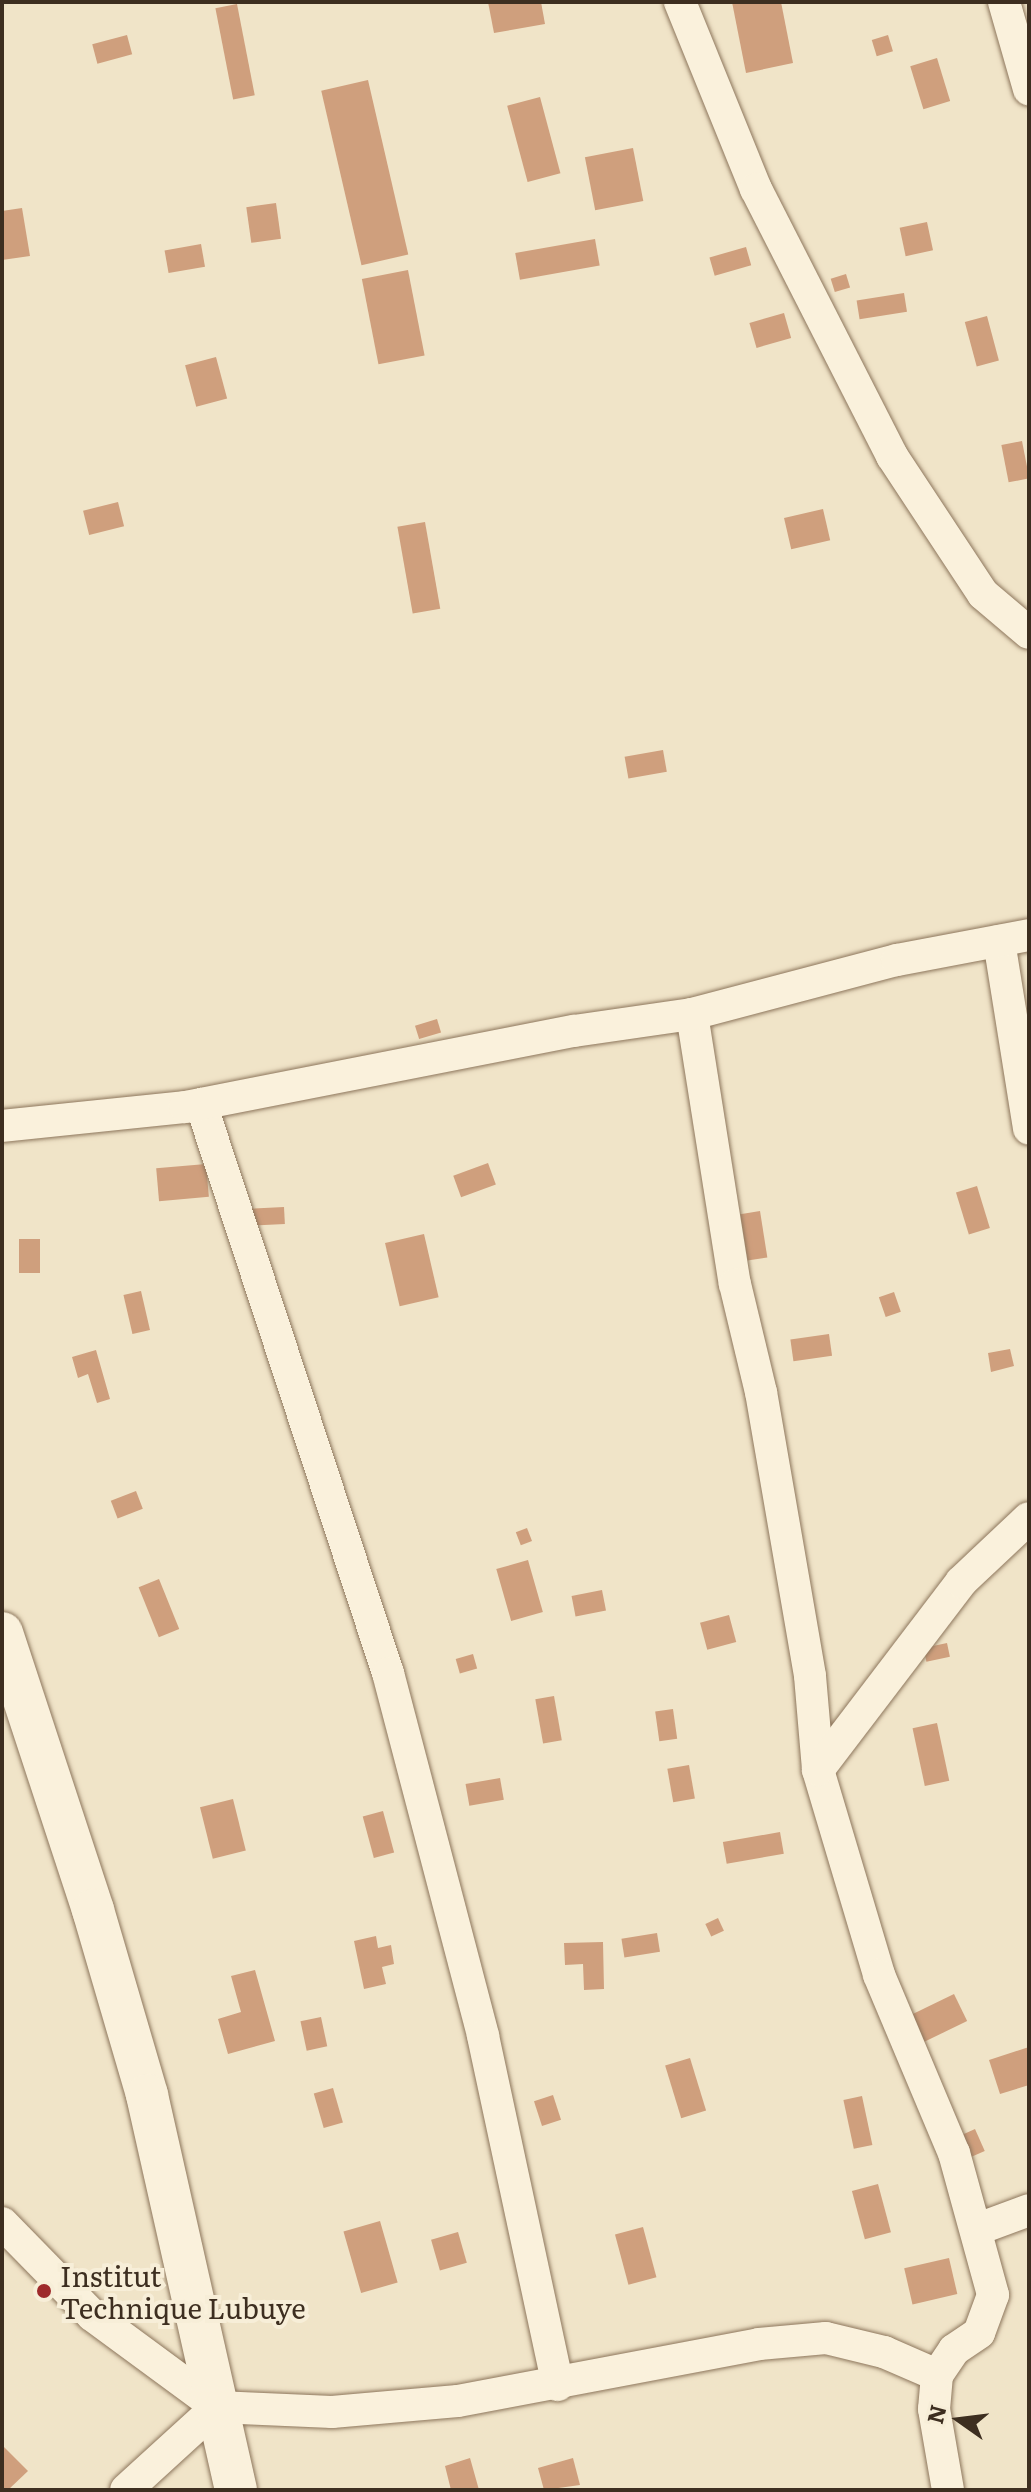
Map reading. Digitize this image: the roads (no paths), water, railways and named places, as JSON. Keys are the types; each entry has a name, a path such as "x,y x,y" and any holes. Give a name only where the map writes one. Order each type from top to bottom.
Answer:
{"street":[{"path":"680,2 756,189 892,456 983,594 1029,633"},
{"path":"1014,10 1029,89"},
{"path":"2,1126 201,1104 574,1031 692,1014 897,960 1014,938 1029,1129"},
{"path":"692,1014 735,1284 761,1392 810,1676 818,1770 879,1975 943,2125 978,2229 993,2295 979,2333 954,2350 937,2375 934,2409 948,2490"},
{"path":"201,1104 388,1673 483,2036 558,2385"},
{"path":"818,1770 961,1582 1029,1518"},
{"path":"2,1633 93,1910 147,2095 236,2490"},
{"path":"978,2229 1029,2210"},
{"path":"2,2223 92,2315 217,2407 332,2412 558,2385 759,2344 826,2338 884,2352 937,2375"},
{"path":"126,2490 217,2407"}],"place":[{"name":"Institut Technique Lubuye","path":"44,2291"}]}
